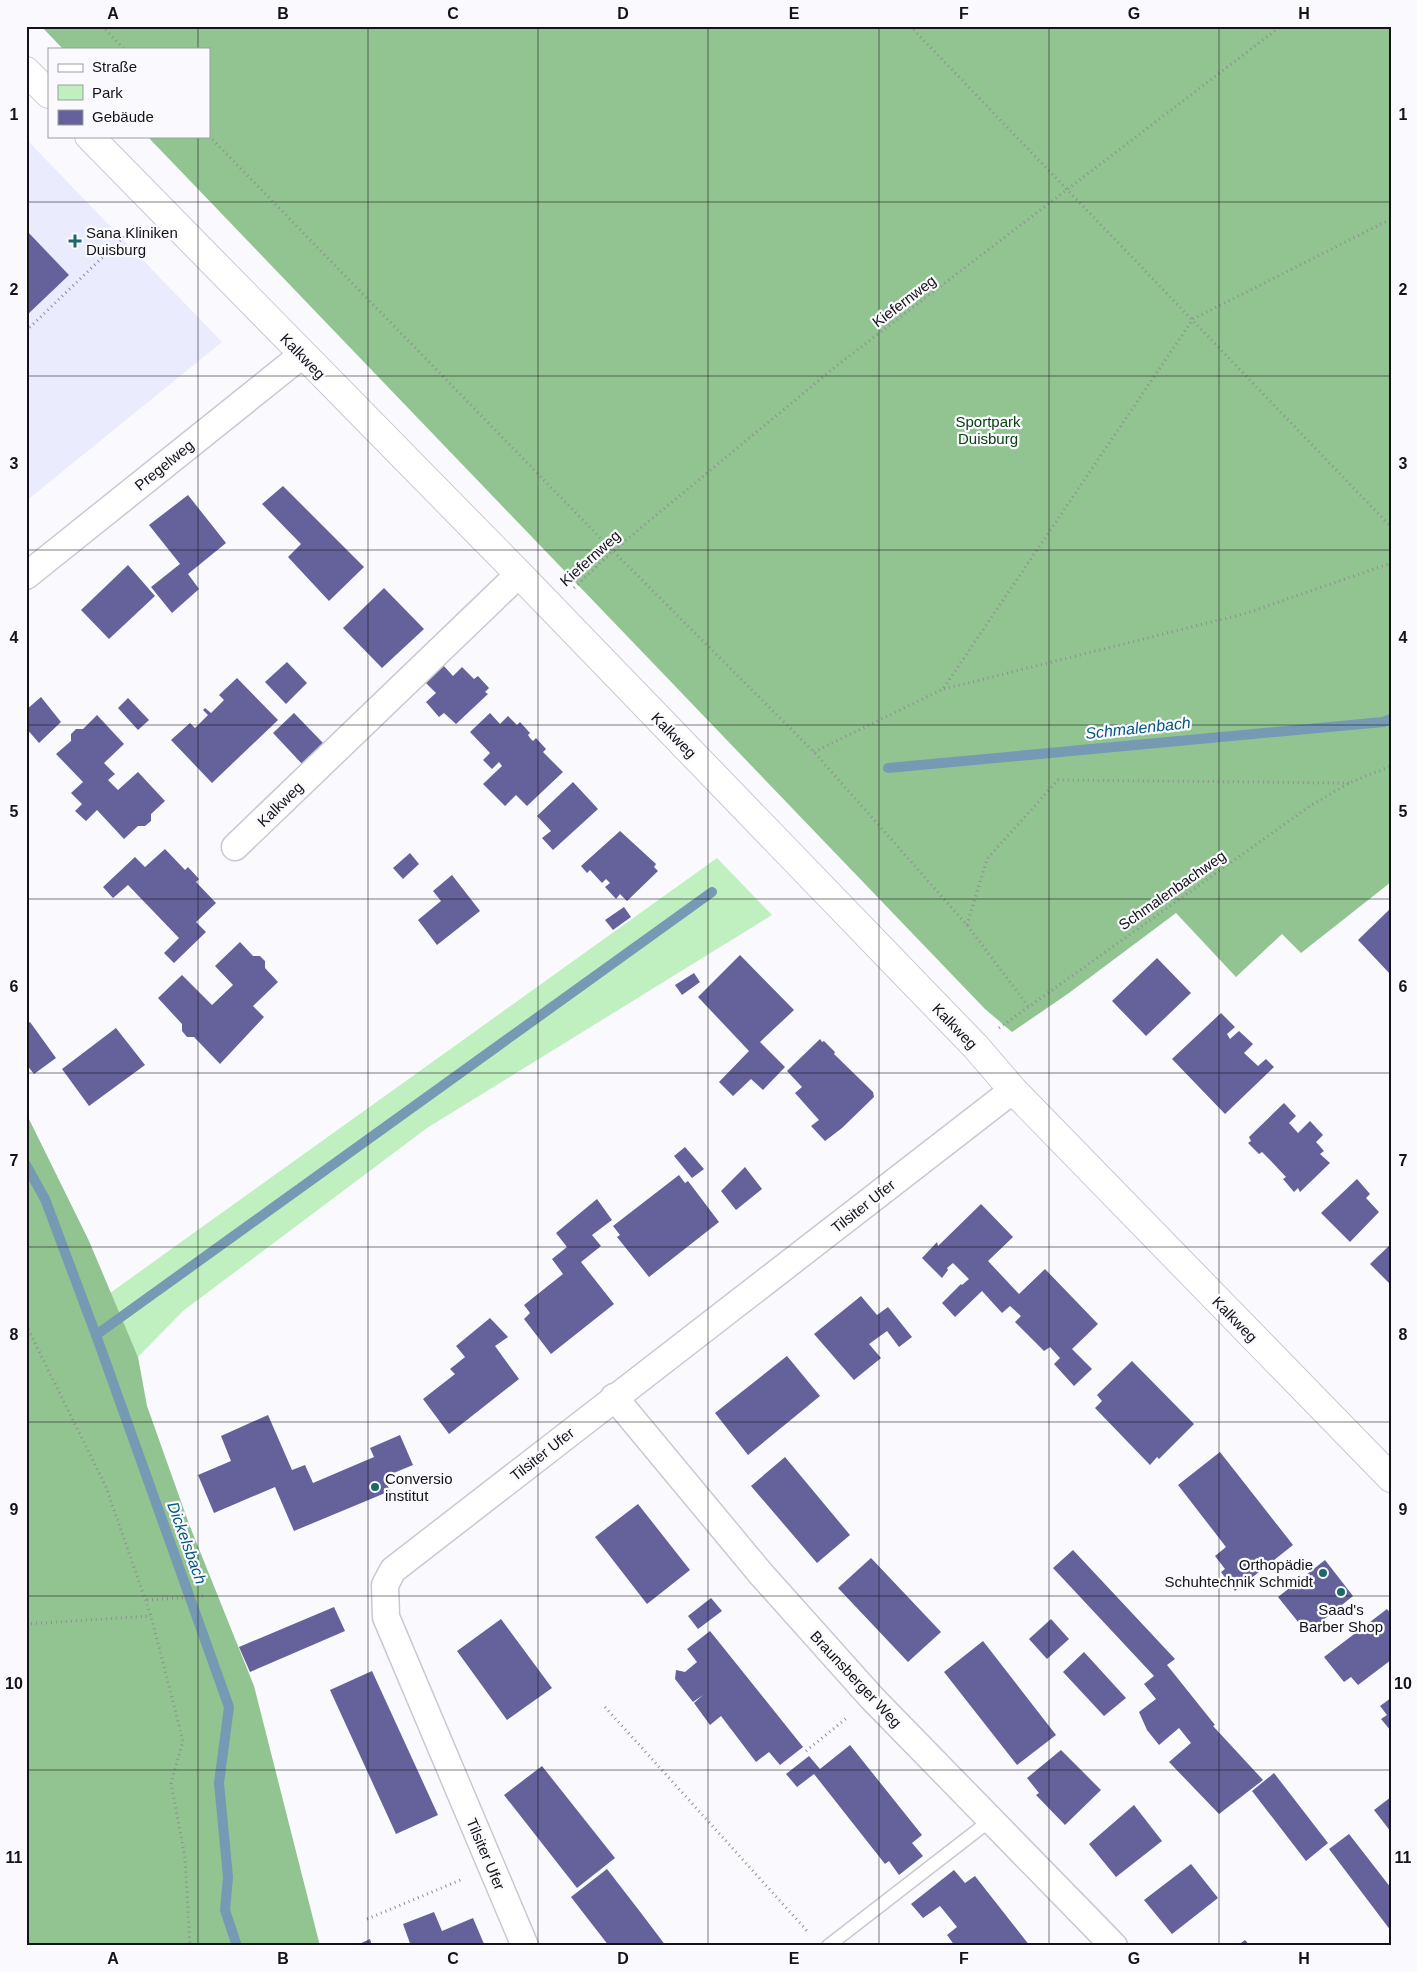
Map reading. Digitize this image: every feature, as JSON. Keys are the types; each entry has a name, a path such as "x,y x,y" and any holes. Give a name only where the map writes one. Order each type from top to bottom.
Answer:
{"street":[{"path":"26,71 48,93"},
{"name":"Kalkweg","path":"92,138 302,355 519,574 976,1046 1013,1090 1391,1478"},
{"name":"Pregelweg","path":"26,576 302,355"},
{"name":"Kalkweg","path":"235,847 519,574"},
{"name":"Tilsiter Ufer","path":"525,1946 386,1617 385,1585 393,1570 1013,1090"},
{"name":"Braunsberger Weg","path":"614,1398 761,1574 872,1698 1114,1946"}],"lane":[{"path":"828,1946 992,1819"}],"path":[{"path":"102,26 123,48"},
{"path":"910,26 1391,526"},
{"name":"Kiefernweg","path":"551,608 613,551 836,367 1282,26"},
{"path":"210,137 613,551 814,752 967,925 1028,1006"},
{"path":"26,331 156,205"},
{"path":"944,689 1193,319 1391,219"},
{"path":"814,752 944,689 1247,613 1391,563"},
{"name":"Schmalenbachweg","path":"976,1046 1028,1006 1310,806 1349,783 1391,766"},
{"path":"967,925 987,860 1058,780 1349,783"},
{"path":"26,1325 106,1487 147,1600 183,1741 171,1783 185,1858 190,1946"},
{"path":"147,1600 206,1596"},
{"path":"26,1624 151,1616"},
{"path":"806,1751 872,1698"},
{"path":"605,1707 814,1939"},
{"path":"367,1919 492,1867"},
{"path":"26,1936 30,1946"}],"shaded area":[{"name":"Sana Kliniken Duisburg","path":"26,139 222,342 26,501"}],"green space":[{"name":"Sportpark Duisburg","path":"41,26 1391,26 1391,882 1301,953 1282,934 1236,977 1176,913 1069,993 1012,1032 985,1009 149,138 210,138 210,48 62,48"},
{"path":"717,858 772,915 427,1128 183,1311 138,1357 110,1293"},
{"path":"26,1113 89,1241 138,1357 147,1406 189,1524 254,1686 320,1946 26,1946"}],"building":[{"path":"26,230 69,275 26,316"},
{"path":"283,486 364,567 329,601 288,557 301,544 262,504"},
{"path":"188,495 226,543 188,574 199,589 172,613 151,587 180,564 149,525"},
{"path":"128,565 155,596 109,639 81,610"},
{"path":"384,588 424,629 382,668 343,628"},
{"path":"287,662 307,683 286,704 265,682"},
{"path":"443,665 453,676 462,667 474,679 478,676 489,688 485,692 488,694 456,724 444,713 439,717 426,702 436,693 425,682"},
{"path":"237,678 278,720 212,783 171,740 190,723 195,728 208,715 203,710 205,708 211,713 224,700 219,695"},
{"path":"41,697 61,722 39,743 26,728 26,710"},
{"path":"128,698 149,720 138,730 118,708"},
{"path":"294,713 324,744 303,765 273,733"},
{"path":"490,713 500,724 508,716 517,725 520,722 530,733 528,735 530,738 533,741 536,738 546,749 543,752 563,772 527,806 516,795 505,806 483,784 502,766 499,762 492,769 483,760 490,753 470,732"},
{"path":"97,715 124,744 104,763 115,774 108,780 118,790 138,772 165,801 151,814 151,821 145,826 138,826 124,839 97,810 86,821 75,811 82,804 71,793 83,782 56,754 71,741 71,734 76,729 83,729"},
{"path":"573,782 598,809 553,850 542,838 551,831 537,816"},
{"path":"620,831 656,864 654,867 658,871 627,901 620,894 616,899 605,887 610,883 606,879 602,883 590,870 587,873 581,866"},
{"path":"165,849 185,870 188,867 199,879 196,882 216,903 196,922 206,932 174,963 164,953 179,938 128,885 113,898 103,887 135,857 145,867"},
{"path":"410,853 419,864 403,879 393,868"},
{"path":"452,875 480,911 437,945 418,920 441,901 433,891"},
{"path":"624,907 631,917 613,930 605,920"},
{"path":"1391,908 1391,975 1358,940"},
{"path":"240,942 253,956 260,956 265,961 265,968 278,982 253,1006 264,1017 220,1064 194,1037 187,1037 182,1031 182,1024 158,998 182,975 212,1005 233,985 215,966"},
{"path":"740,955 794,1010 760,1042 785,1067 763,1090 751,1079 733,1096 719,1082 749,1051 698,997"},
{"path":"1157,958 1191,993 1146,1036 1112,1001"},
{"path":"694,973 700,982 682,995 675,985"},
{"path":"1221,1013 1235,1027 1227,1034 1230,1039 1239,1031 1253,1044 1244,1053 1258,1066 1266,1059 1274,1067 1225,1114 1172,1059"},
{"path":"30,1022 56,1058 34,1074 26,1064 26,1025"},
{"path":"116,1028 145,1065 89,1106 62,1069"},
{"path":"820,1039 873,1092 874,1097 842,1128 825,1141 811,1126 819,1120 795,1093 802,1087 787,1071"},
{"path":"1284,1103 1296,1116 1289,1123 1298,1133 1310,1121 1323,1135 1316,1142 1324,1151 1320,1154 1330,1163 1300,1192 1298,1188 1294,1192 1283,1179 1286,1177 1262,1152 1259,1154 1248,1143 1251,1141 1249,1137"},
{"path":"685,1147 704,1169 692,1178 674,1156"},
{"path":"745,1167 762,1189 736,1210 721,1191"},
{"path":"679,1175 685,1183 688,1181 719,1222 649,1277 617,1237 620,1235 613,1226"},
{"path":"1357,1179 1370,1194 1366,1198 1379,1212 1350,1242 1321,1213"},
{"path":"597,1199 612,1220 592,1235 601,1246 581,1262 614,1304 551,1354 524,1319 530,1313 524,1305 563,1274 552,1259 567,1247 556,1233"},
{"path":"981,1204 1013,1237 988,1261 1019,1294 1045,1269 1098,1324 1072,1349 1092,1369 1074,1386 1054,1364 1060,1358 1050,1347 1044,1351 1015,1322 1021,1316 1010,1306 1002,1313 982,1291 955,1317 942,1303 961,1284 969,1279 953,1263 947,1268 948,1270 942,1278 922,1258 937,1242 938,1246"},
{"path":"1391,1244 1391,1285 1370,1264"},
{"path":"861,1296 877,1315 888,1307 912,1337 899,1347 887,1331 869,1344 881,1358 854,1380 814,1334"},
{"path":"490,1318 508,1337 495,1346 519,1379 449,1434 423,1399 455,1374 450,1369 465,1357 456,1346"},
{"path":"787,1356 820,1396 748,1455 715,1413"},
{"path":"1132,1361 1194,1424 1159,1459 1157,1457 1150,1465 1095,1408 1102,1401 1097,1395"},
{"path":"268,1415 292,1470 305,1465 313,1483 374,1457 370,1448 400,1435 413,1465 384,1477 390,1491 294,1531 275,1487 214,1513 198,1475 231,1461 221,1436"},
{"path":"1220,1452 1293,1545 1235,1591 1221,1572 1225,1569 1215,1556 1226,1547 1178,1485"},
{"path":"785,1457 850,1535 817,1563 751,1486"},
{"path":"638,1504 690,1570 647,1604 595,1537"},
{"path":"1073,1550 1175,1659 1167,1665 1215,1725 1213,1726 1263,1780 1219,1814 1169,1762 1191,1743 1179,1728 1159,1745 1147,1730 1139,1712 1156,1699 1144,1684 1154,1676 1053,1568"},
{"path":"871,1558 941,1632 908,1662 838,1588"},
{"path":"1325,1560 1353,1596 1307,1633 1278,1597"},
{"path":"711,1598 722,1611 698,1629 688,1616"},
{"path":"334,1607 345,1631 250,1672 239,1647"},
{"path":"1387,1609 1391,1614 1391,1660 1358,1685 1351,1677 1344,1682 1324,1657"},
{"path":"501,1619 552,1688 507,1720 457,1651"},
{"path":"1051,1619 1069,1639 1047,1659 1029,1639"},
{"path":"710,1631 803,1747 780,1765 769,1752 756,1762 721,1716 710,1725 694,1703 703,1695 693,1702 675,1679 676,1670 685,1672 697,1662 687,1649"},
{"path":"983,1641 1056,1735 1017,1765 944,1672"},
{"path":"1084,1652 1126,1698 1104,1716 1063,1672"},
{"path":"372,1671 438,1815 396,1834 330,1690"},
{"path":"1391,1698 1391,1731 1381,1719 1387,1715 1380,1706"},
{"path":"850,1745 922,1835 912,1843 923,1856 899,1875 889,1861 885,1864 814,1774 797,1787 786,1774 809,1756 820,1769"},
{"path":"1061,1750 1101,1790 1065,1825 1036,1795 1039,1793 1027,1778"},
{"path":"542,1766 615,1858 577,1888 504,1795"},
{"path":"1274,1773 1328,1843 1306,1861 1252,1791"},
{"path":"1391,1797 1391,1832 1374,1810"},
{"path":"1134,1805 1162,1841 1116,1877 1089,1844"},
{"path":"1349,1834 1391,1888 1391,1931 1329,1849"},
{"path":"1191,1864 1218,1898 1172,1934 1144,1900"},
{"path":"607,1869 666,1946 609,1946 571,1897"},
{"path":"954,1870 965,1883 975,1876 1030,1946 955,1946 947,1935 957,1927 940,1906 923,1918 911,1904"},
{"path":"434,1912 442,1931 473,1918 484,1944 411,1946 403,1924"},
{"path":"370,1939 372,1946 355,1946"},
{"path":"1245,1940 1250,1946 1237,1946"}],"waterway":[{"name":"Schmalenbach","path":"888,768 1383,722 1391,719"},
{"path":"96,1335 712,892"},
{"name":"Dickelsbach","path":"26,1165 45,1199 96,1335 229,1707 219,1783 228,1877 225,1910 237,1946"}],"place":[{"name":"Sana Kliniken Duisburg","path":"75,241"},
{"name":"Conversio institut","path":"375,1487"},
{"name":"Orthopädie Schuhtechnik Schmidt","path":"1323,1573"},
{"name":"Saad's Barber Shop","path":"1341,1592"}]}
